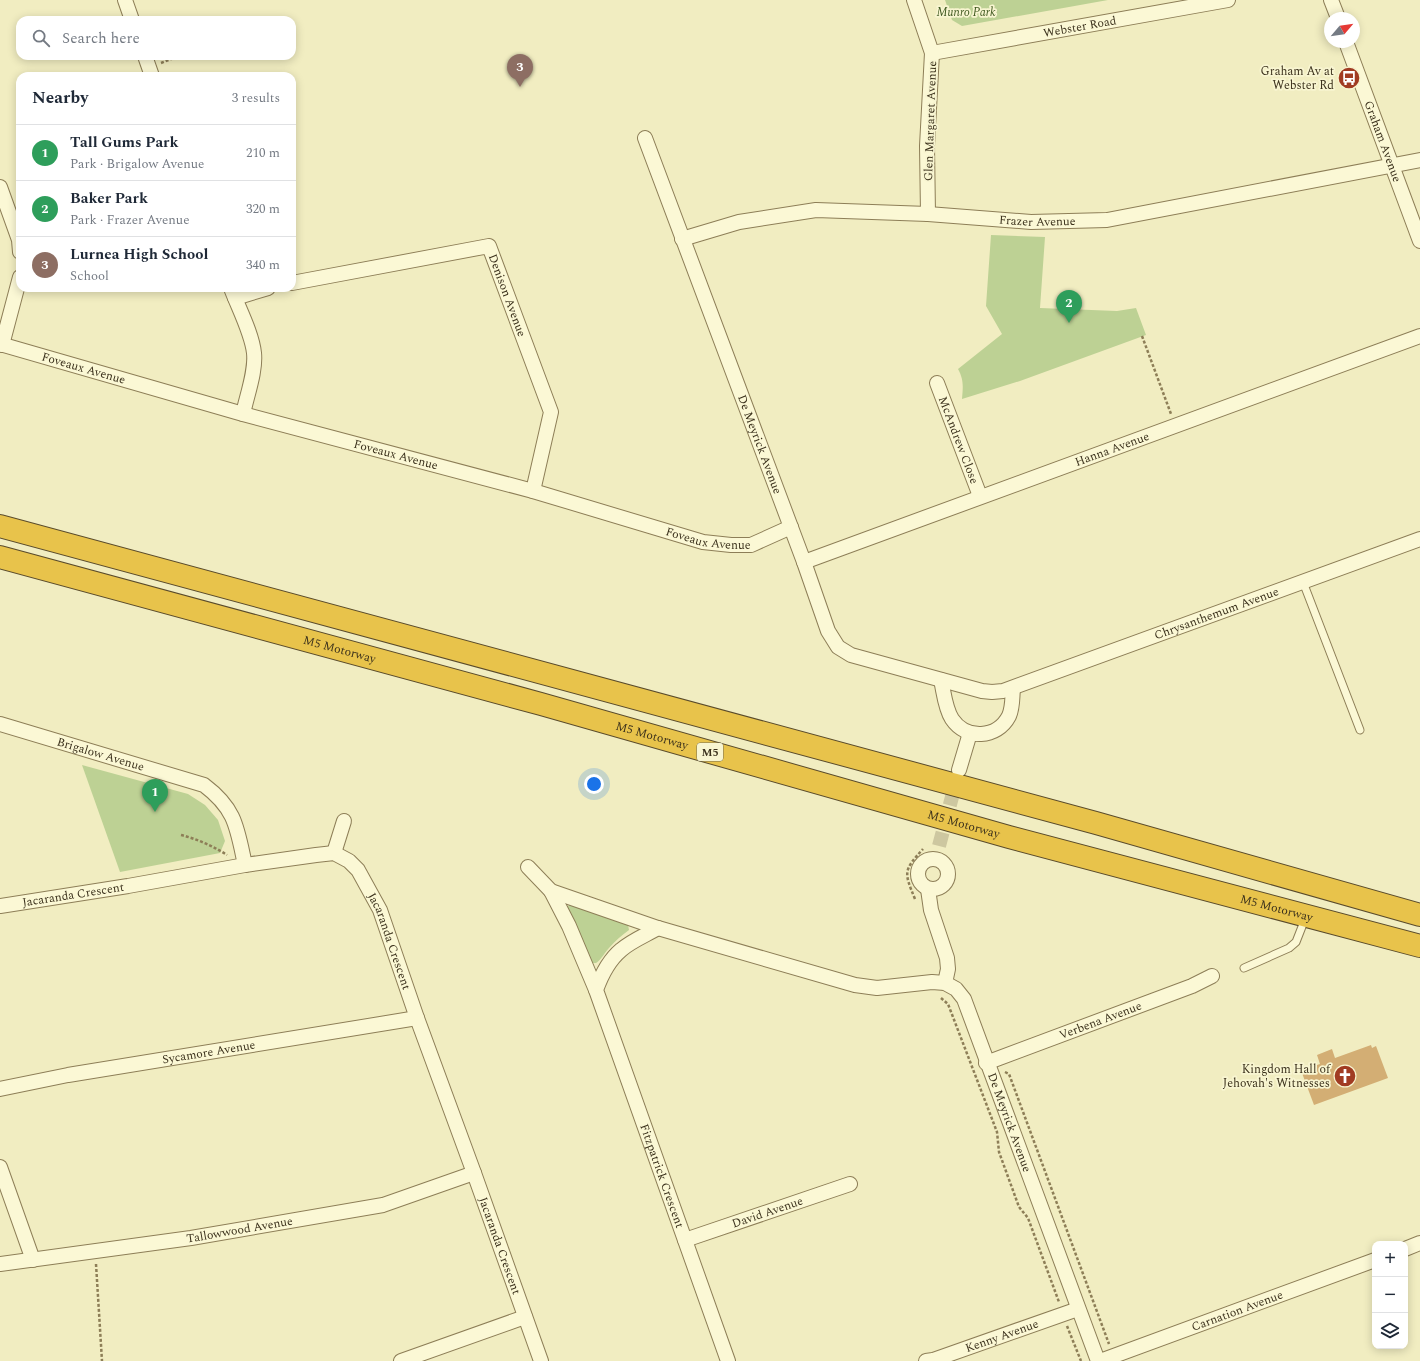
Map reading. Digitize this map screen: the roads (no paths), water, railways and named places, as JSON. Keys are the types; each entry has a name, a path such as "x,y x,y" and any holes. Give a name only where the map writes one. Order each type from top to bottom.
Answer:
{"highway":[{"path":"0,526 1096,823 1420,915"},
{"name":"M5 Motorway","path":"0,557 534,702 1016,839 1420,946"}],"street":[{"path":"125,0 131,16"},
{"path":"914,0 932,53"},
{"name":"Webster Road","path":"932,53 1228,0"},
{"path":"1331,0 1336,12"},
{"name":"Graham Avenue","path":"1348,48 1420,241"},
{"name":"Glen Margaret Avenue","path":"928,214 927,146 932,53"},
{"name":"De Meyrick Avenue","path":"646,138 682,239 804,562 828,631 838,647 851,655 982,691"},
{"name":"Frazer Avenue","path":"682,239 738,222 816,210 928,214 1031,222 1107,220 1420,160"},
{"path":"0,187 16,232"},
{"name":"Denison Avenue","path":"296,283 489,246 551,412 533,491"},
{"path":"1,344 16,291"},
{"path":"233,293 252,341 254,353 254,366 243,414"},
{"name":"Hanna Avenue","path":"804,562 980,496 1420,336"},
{"name":"Foveaux Avenue","path":"1,344 243,414 533,491 703,542 731,545 751,545 791,527"},
{"name":"McAndrew Close","path":"937,383 980,496"},
{"name":"Chrysanthemum Avenue","path":"982,691 998,692 1013,688 1420,539"},
{"path":"942,680 951,718 960,728 976,735 987,733 997,728 1004,722 1011,710 1013,688"},
{"name":"Brigalow Avenue","path":"0,724 204,785 218,796 230,812 238,830 245,865"},
{"path":"959,770 970,733"},
{"path":"334,853 344,821"},
{"name":"Jacaranda Crescent","path":"0,906 316,854 334,853 349,861 358,870 380,910 417,1018 541,1361"},
{"path":"928,889 938,889 948,878 947,868 941,861 938,853 926,860 919,868 918,878 920,883 928,889 931,910 948,958 948,969 945,983"},
{"name":"Fitzpatrick Crescent","path":"528,867 551,891 569,926 596,990 728,1361"},
{"name":"Fitzpatrick Crescent","path":"551,891 658,928 854,985 877,988 932,982 945,983"},
{"path":"596,990 600,980 614,957 621,950 658,928"},
{"name":"Verbena Avenue","path":"986,1063 1192,986 1212,976"},
{"name":"De Meyrick Avenue","path":"945,983 956,989 964,999 986,1063 1099,1361"},
{"name":"Sycamore Avenue","path":"0,1089 68,1075 417,1018"},
{"path":"0,1167 34,1260"},
{"name":"Tallowwood Avenue","path":"0,1264 191,1238 383,1205 474,1173"},
{"name":"David Avenue","path":"685,1240 850,1184"},
{"path":"1408,1248 1420,1243"},
{"name":"Carnation Avenue","path":"1099,1361 1372,1261"},
{"name":"Kenny Avenue","path":"931,1361 1078,1309"},
{"path":"401,1361 525,1317"}],"lane":[{"path":"1303,582 1360,730"},
{"path":"1244,968 1289,948 1296,942 1306,915"}],"tunnel":[{"path":"939,846 957,778"}],"place":[{"name":"Graham Av at Webster Rd","path":"1349,78"},
{"name":"Lurnea High School","path":"520,87"},
{"name":"Baker Park","path":"1069,323"},
{"name":"Tall Gums Park","path":"155,812"},
{"name":"Kingdom Hall of Jehovah's Witnesses","path":"1345,1076"}],"park label":[{"name":"Munro Park","path":"966,12"}]}
